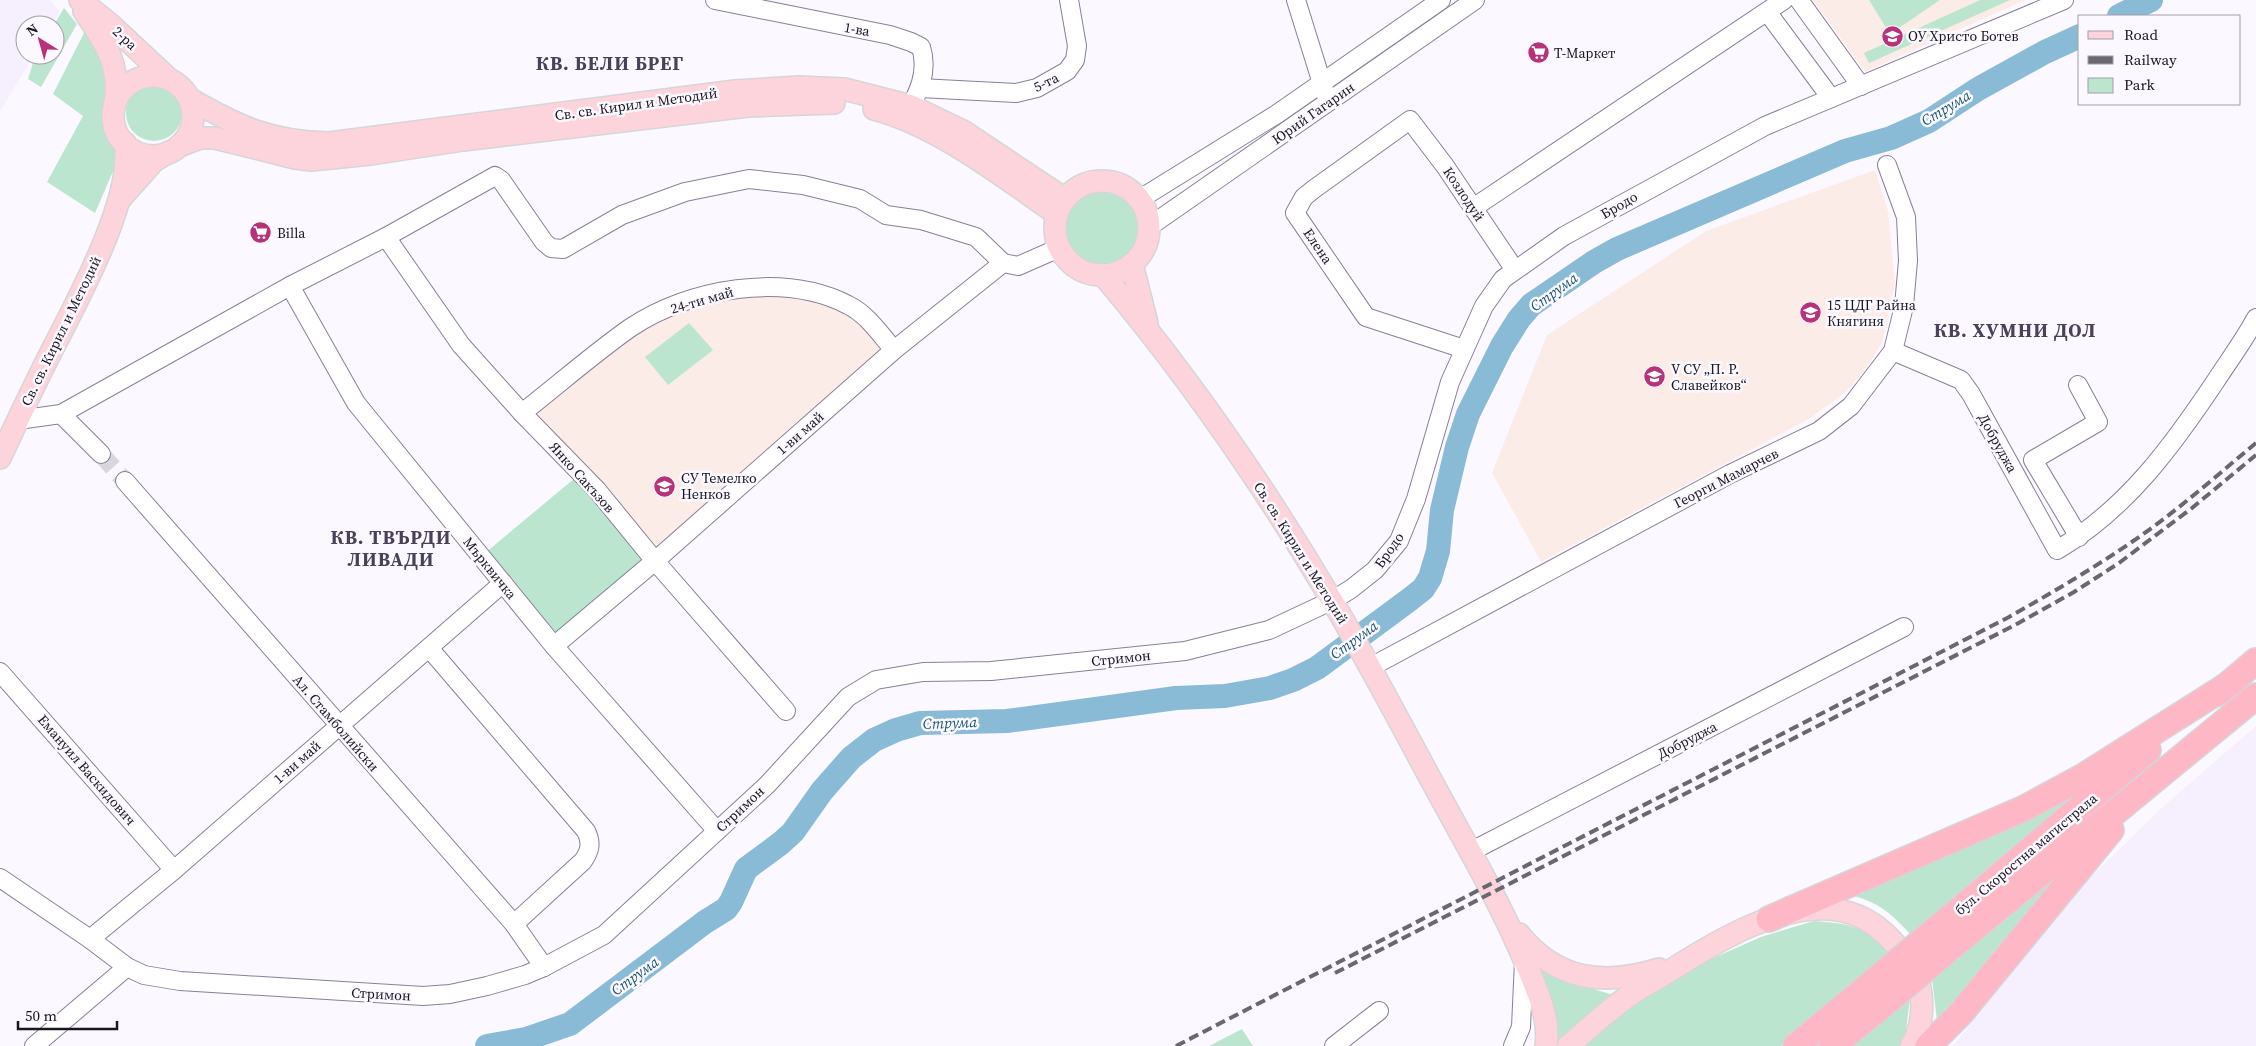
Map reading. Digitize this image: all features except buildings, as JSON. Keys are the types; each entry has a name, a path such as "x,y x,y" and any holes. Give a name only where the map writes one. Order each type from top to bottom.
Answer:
{"highway":[{"name":"бул. Скоростна магистрала","path":"1832,1046 1877,1010 1954,930 2256,661"},
{"path":"1769,919 2025,808 2084,776 2231,683"},
{"name":"бул. Скоростна магистрала","path":"1796,1046 1861,992 1954,930 2149,784 2256,696"},
{"path":"1928,1046 1961,1013 2149,784"}],"main road":[{"name":"2-ра","path":"78,0 110,24 169,78"},
{"name":"2-ра","path":"78,0 110,54 117,78 115,104"},
{"path":"156,76 169,78 185,91 190,99 193,112 192,124 187,136 174,149 157,155 145,155 134,151 125,144 114,125 115,104 121,92 131,83 142,77 156,76"},
{"name":"Св. св. Кирил и Методий","path":"190,99 241,127 258,133 294,141 329,143 736,91 800,87 844,90 911,104 934,134 1061,206"},
{"name":"Св. св. Кирил и Методий","path":"118,202 154,161 174,149 200,138 215,138 295,158 311,160 748,106 808,102 860,105 911,104"},
{"name":"Св. св. Кирил и Методий","path":"0,458 91,273 118,202 126,171 125,144"},
{"path":"1103,181 1120,184 1140,199 1145,208 1150,226 1147,243 1139,258 1132,264 1114,274 1088,273 1074,266 1059,248 1055,231 1061,206 1078,187 1103,181"},
{"name":"Св. св. Кирил и Методий","path":"1132,264 1150,330"},
{"name":"Св. св. Кирил и Методий","path":"1103,275 1150,330 1278,512 1336,606 1507,919 1537,991 1546,1021 1546,1046"},
{"path":"1568,1046 1624,999 1686,960 1769,919 1807,910 1830,909 1851,913 1871,923 1891,938 1912,966 1920,987 1922,1010 1912,1046"},
{"name":"Св. св. Кирил и Методий","path":"1507,919 1539,956 1573,973 1596,979 1638,976 1686,960"}],"street":[{"name":"1-ва","path":"715,0 890,35 921,47 925,63 911,104"},
{"name":"5-та","path":"911,104 1016,93 1037,88 1067,71 1075,60 1077,46 1070,0"},
{"path":"1296,0 1323,82 1327,103"},
{"name":"Юрий Гагарин","path":"1140,199 1277,114 1442,0"},
{"name":"Юрий Гагарин","path":"1150,226 1475,0"},
{"path":"1473,208 1768,13 1784,0"},
{"path":"1799,0 1861,86"},
{"name":"Бродо","path":"1351,589 1376,570 1399,541 1416,499 1450,382 1484,306 1503,279 1564,236 1766,126 2064,0"},
{"path":"1768,13 1831,98"},
{"name":"Козлодуй","path":"1410,120 1445,166 1515,270"},
{"name":"Елена","path":"1410,120 1304,197 1296,213 1366,317 1464,349"},
{"name":"Георги Мамарчев","path":"1365,660 1730,474 1819,431 1851,406 1893,351 1904,306 1908,261 1906,217 1887,166"},
{"path":"18,420 61,414 290,286 386,237 495,176 501,180 544,242 552,248 562,249 622,214 684,192 750,179 803,185 860,199 886,215 921,220 976,237 1002,263 1018,266 1059,248"},
{"name":"Янко Сакъзов","path":"386,237 461,345 522,413 597,490 655,561 786,711"},
{"name":"1-ви май","path":"554,646 655,561 894,350 1002,263"},
{"name":"Мърквичка","path":"290,286 356,403 554,646 717,831"},
{"name":"24-ти май","path":"522,413 631,327 682,303 723,292 766,286 795,289 827,296 850,305 868,320 894,350"},
{"name":"Добруджа","path":"1893,351 1962,380 2057,550 2079,537 2118,506 2137,486 2199,405 2256,318"},
{"name":"Добруджа","path":"2078,385 2098,422 2033,460 2079,537"},
{"path":"61,414 101,454"},
{"name":"Ал. Стамболийски","path":"124,481 514,924 544,967"},
{"name":"1-ви май","path":"90,939 174,870 503,584"},
{"name":"Стримон","path":"126,967 144,975 180,981 423,996 450,994 487,986 544,967 604,935 767,785 848,697 876,680 923,672 991,671 1185,651 1269,630 1336,606 1351,589"},
{"name":"Добруджа","path":"1470,852 1904,627"},
{"path":"429,648 586,831 589,838 588,854 583,861 514,924"},
{"name":"Емануил Васкидович","path":"0,672 174,870"},
{"path":"0,878 90,939 126,967 34,1046"},
{"path":"1513,1046 1521,1027 1524,960"},
{"path":"1334,1046 1379,1011"}],"shaded area":[{"path":"0,0 50,0 60,12 58,15 15,15 15,65 28,65 0,111"},
{"name":"ОУ Христо Ботев","path":"1813,0 2025,0 1865,72"},
{"name":"V СУ „П. Р. Славейков“","path":"1875,170 1888,211 1895,284 1882,343 1864,371 1846,392 1809,419 1541,562 1492,473 1547,335 1706,231"},
{"name":"СУ Темелко Ненков","path":"783,294 817,300 851,311 888,351 654,554 535,414 630,338 658,322 685,310 718,300 750,295"},
{"path":"2256,726 2256,1046 1953,1046 2073,894 2166,804"}],"green space":[{"path":"1869,0 1940,0 1890,34"},
{"path":"1980,0 2010,0 1869,63 1864,53"},
{"path":"64,8 77,24 65,45 65,15 60,15"},
{"path":"85,31 95,39 112,87 105,115 111,137 120,155 95,213 47,182 83,116 53,94"},
{"path":"32,65 54,65 41,87 28,79"},
{"path":"148,85 160,85 174,93 182,107 180,124 174,133 160,141 148,141 138,136 131,129 126,119 126,107 131,97 138,90"},
{"path":"1102,192 1116,195 1129,203 1137,216 1140,230 1137,244 1129,257 1116,265 1102,268 1088,265 1075,257 1067,244 1064,230 1067,216 1075,203 1088,195"},
{"path":"689,323 713,350 668,385 645,357"},
{"path":"575,478 644,561 554,636 485,553"},
{"path":"2106,776 1912,936 1896,919 1872,902 1840,893 2013,825 2060,803"},
{"path":"2097,839 1937,1021 1932,978"},
{"path":"1814,921 1848,925 1857,928 1881,945 1890,955 1781,1046 1583,1046 1642,996 1702,963 1761,937"},
{"path":"1540,964 1561,979 1613,995 1576,1024 1555,1046 1535,969"},
{"path":"1910,997 1905,1040 1900,1046 1852,1046"},
{"path":"1242,1029 1253,1046 1209,1046"}],"waterway":[{"name":"Струма","path":"2121,15 2151,0"},
{"name":"Струма","path":"487,1046 526,1039 570,1024 705,922 726,909 746,869 793,832 822,791 851,758 874,740 896,730 920,723 1007,721 1176,698 1225,696 1270,688 1293,680 1317,668 1423,589 1430,578 1438,551 1442,510 1457,447 1468,414 1502,346 1519,319 1531,305 1594,262 1617,249 1845,151 1891,138 1929,121 1978,89 2045,52 2078,37"}],"tunnel":[{"path":"101,454 125,481"}],"railway":[{"path":"1176,1046 2045,597 2149,530 2256,443"},
{"path":"1335,973 2015,625 2074,592 2119,563 2192,508 2256,455"}],"place":[{"name":"ОУ Христо Ботев","path":"1892,36"},
{"name":"Т-Маркет","path":"1538,53"},
{"name":"Billa","path":"261,233"},
{"name":"15 ЦДГ Райна Княгиня","path":"1811,313"},
{"name":"V СУ „П. Р. Славейков“","path":"1655,377"},
{"name":"СУ Темелко Ненков","path":"665,486"}],"district":[{"name":"КВ. БЕЛИ БРЕГ","path":"610,63"},
{"name":"КВ. ХУМНИ ДОЛ","path":"2015,330"},
{"name":"КВ. ТВЪРДИ ЛИВАДИ","path":"391,548"}]}
